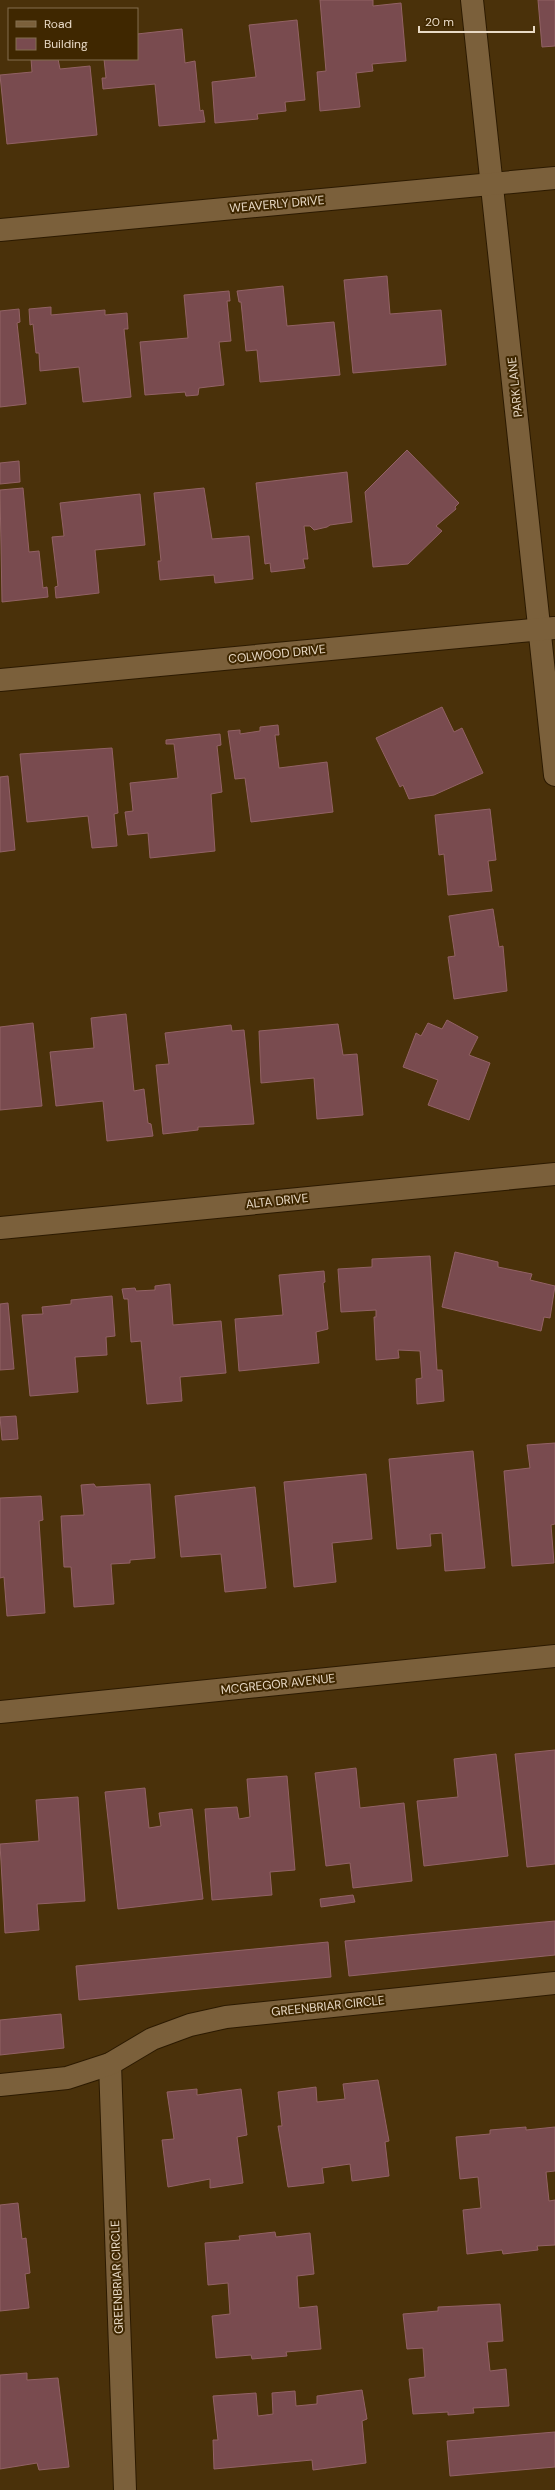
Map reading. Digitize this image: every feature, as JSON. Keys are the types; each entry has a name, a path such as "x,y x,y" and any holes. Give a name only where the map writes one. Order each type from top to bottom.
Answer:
{"street":[{"name":"PARK LANE","path":"472,0 492,184 548,628 555,775"},
{"name":"WEAVERLY DRIVE","path":"0,230 555,178"},
{"name":"COLWOOD DRIVE","path":"0,680 548,628"},
{"name":"ALTA DRIVE","path":"0,1228 555,1174"},
{"name":"MCGREGOR AVENUE","path":"0,1712 555,1656"},
{"name":"GREENBRIAR CIRCLE","path":"0,2085 66,2078 110,2064 152,2039 190,2025 226,2017 555,1983"},
{"name":"GREENBRIAR CIRCLE","path":"110,2064 125,2490"}],"building":[{"path":"320,0 373,0 373,6 401,3 406,61 372,64 373,71 356,73 360,107 320,111 317,72 326,71"},
{"path":"538,0 555,0 555,46 542,47"},
{"path":"297,20 305,100 285,102 286,111 257,114 258,119 215,123 212,82 256,77 249,25"},
{"path":"182,29 185,63 195,61 200,111 203,110 205,122 159,126 155,84 103,89 102,78 106,78 104,60 138,60 138,34"},
{"path":"31,60 58,60 60,69 90,66 97,135 7,144 0,75 32,72"},
{"path":"387,276 390,314 441,310 446,365 353,373 344,280"},
{"path":"283,286 287,326 334,322 340,375 260,382 257,350 246,351 241,302 239,302 237,291"},
{"path":"229,291 230,301 227,301 231,341 219,342 224,385 199,388 198,395 186,396 185,392 145,395 140,342 188,338 184,295"},
{"path":"51,307 51,315 105,310 105,315 127,313 128,329 124,329 131,397 83,402 79,367 40,371 39,353 36,353 33,324 30,325 29,309"},
{"path":"19,309 20,322 17,323 26,404 0,407 0,311"},
{"path":"407,450 459,503 455,507 456,509 436,526 442,531 408,564 373,567 365,492"},
{"path":"19,461 20,482 0,484 0,463"},
{"path":"347,472 352,522 330,525 314,530 310,526 304,526 308,559 303,559 305,568 271,572 270,563 265,564 256,483"},
{"path":"23,488 29,552 39,551 43,588 47,587 48,597 2,602 0,490"},
{"path":"204,488 212,539 249,536 253,579 215,583 214,575 160,580 158,561 161,561 154,493"},
{"path":"140,494 145,545 95,550 99,593 56,598 55,587 58,586 52,537 64,536 60,503"},
{"path":"442,707 454,732 462,728 483,773 434,795 409,799 403,785 400,787 376,738"},
{"path":"278,725 279,735 275,735 279,768 327,762 333,812 251,822 245,778 235,779 228,731 240,730 240,734 260,731 260,727"},
{"path":"220,734 221,745 217,746 222,792 211,794 215,851 150,858 148,833 128,835 125,812 133,811 130,783 178,778 174,744 166,744 166,740"},
{"path":"112,748 118,813 114,814 117,846 92,848 88,816 27,822 20,754"},
{"path":"8,776 15,850 0,852 0,777"},
{"path":"490,809 496,860 488,861 492,891 448,895 444,854 439,855 435,815"},
{"path":"493,909 499,947 503,946 507,991 454,999 448,957 455,956 449,916"},
{"path":"126,1014 134,1091 144,1089 148,1123 151,1124 153,1136 107,1141 103,1101 56,1106 50,1052 94,1048 91,1018"},
{"path":"447,1020 478,1037 469,1055 490,1063 469,1120 428,1105 438,1080 403,1067 416,1033 421,1036 428,1023 442,1029"},
{"path":"33,1023 42,1106 0,1110 0,1027"},
{"path":"338,1024 343,1055 357,1054 363,1115 317,1119 314,1078 261,1083 259,1031"},
{"path":"231,1025 232,1031 244,1030 254,1124 198,1127 198,1130 163,1134 156,1065 169,1064 165,1033"},
{"path":"455,1252 498,1262 498,1267 532,1274 530,1280 555,1286 550,1318 544,1317 541,1331 442,1307"},
{"path":"430,1256 437,1370 442,1370 444,1401 417,1404 416,1379 422,1378 420,1351 398,1350 399,1358 376,1360 374,1317 376,1317 376,1310 341,1312 338,1269 372,1267 372,1259"},
{"path":"324,1271 325,1282 323,1283 328,1329 316,1332 319,1363 239,1371 235,1319 283,1315 279,1275"},
{"path":"170,1284 173,1325 221,1321 226,1373 180,1377 182,1401 147,1404 141,1341 131,1342 128,1299 124,1299 122,1289 135,1288 136,1291 155,1290 155,1286"},
{"path":"112,1296 115,1336 106,1337 107,1355 75,1357 78,1392 30,1396 22,1315 43,1314 42,1307 71,1304 71,1300"},
{"path":"8,1303 14,1369 0,1370 0,1304"},
{"path":"16,1416 18,1439 2,1440 0,1417"},
{"path":"555,1443 555,1524 551,1525 554,1563 512,1566 504,1471 530,1468 527,1445"},
{"path":"473,1451 485,1568 445,1571 442,1533 430,1534 431,1546 397,1549 389,1459"},
{"path":"366,1474 372,1539 332,1543 336,1582 294,1587 284,1482"},
{"path":"94,1484 96,1487 150,1484 155,1558 130,1560 130,1563 111,1564 114,1604 74,1607 71,1567 64,1567 61,1516 84,1515 81,1485"},
{"path":"255,1487 266,1588 225,1592 221,1554 181,1557 175,1496"},
{"path":"41,1496 43,1520 39,1521 45,1613 7,1616 4,1577 0,1578 0,1498"},
{"path":"555,1750 555,1864 527,1867 515,1754"},
{"path":"496,1754 508,1856 424,1866 417,1801 458,1797 454,1759"},
{"path":"356,1768 360,1808 404,1803 412,1881 353,1888 350,1863 326,1866 315,1773"},
{"path":"287,1776 295,1870 270,1872 272,1895 212,1900 205,1809 237,1807 239,1819 250,1817 247,1779"},
{"path":"145,1788 149,1828 161,1826 159,1813 192,1809 203,1899 118,1909 105,1792"},
{"path":"78,1797 85,1901 37,1904 39,1930 5,1933 0,1844 39,1841 36,1800"},
{"path":"353,1895 355,1902 321,1907 320,1899"},
{"path":"555,1921 555,1955 349,1976 345,1941"},
{"path":"328,1942 331,1977 79,2000 76,1966"},
{"path":"61,2014 64,2048 0,2055 0,2020"},
{"path":"378,2080 389,2141 385,2142 389,2176 352,2181 350,2164 322,2168 324,2183 288,2187 278,2126 282,2126 278,2092 316,2087 317,2102 345,2099 343,2084"},
{"path":"197,2089 197,2095 241,2089 247,2135 237,2137 243,2183 210,2188 210,2179 168,2187 162,2140 174,2139 167,2092"},
{"path":"526,2127 526,2130 555,2127 555,2171 546,2172 549,2201 555,2200 555,2245 537,2246 538,2250 503,2254 502,2250 467,2254 463,2210 481,2208 478,2177 460,2179 456,2137 490,2134 490,2130"},
{"path":"18,2203 22,2239 26,2238 30,2273 25,2274 29,2308 0,2311 0,2205"},
{"path":"275,2232 276,2237 310,2233 314,2274 297,2276 299,2308 317,2306 321,2349 286,2352 287,2356 252,2359 251,2355 216,2358 212,2316 230,2314 228,2283 208,2285 205,2243 240,2240 239,2236"},
{"path":"500,2304 503,2341 487,2342 490,2371 506,2369 509,2406 473,2408 474,2413 448,2415 448,2412 413,2414 409,2379 425,2377 423,2348 407,2349 403,2314 438,2311 438,2307"},
{"path":"27,2373 27,2380 58,2378 69,2467 39,2470 37,2463 0,2469 0,2375"},
{"path":"362,2390 367,2419 362,2421 366,2463 313,2470 312,2460 214,2469 213,2440 218,2440 213,2396 256,2393 258,2416 273,2414 272,2393 295,2391 296,2406 317,2404 317,2396"},
{"path":"555,2432 555,2467 450,2476 447,2441"}]}
